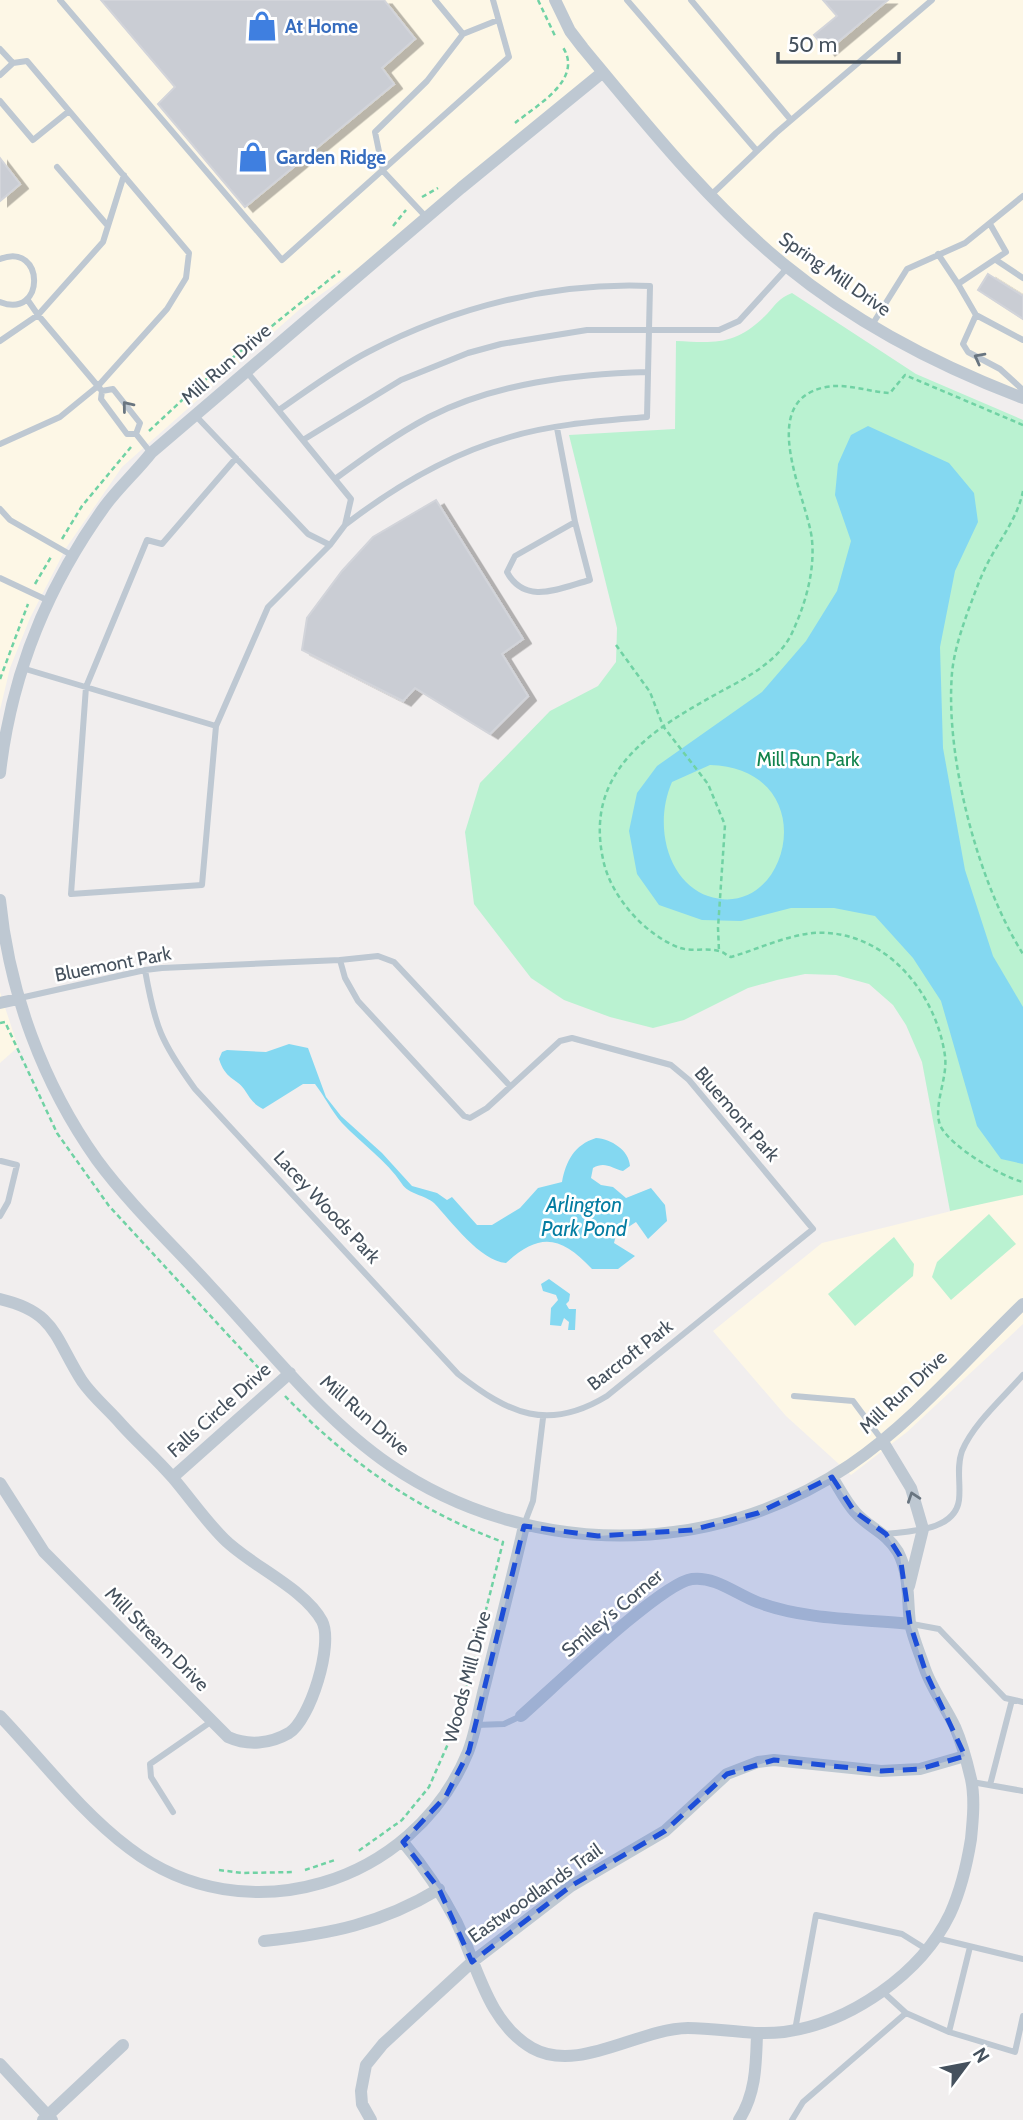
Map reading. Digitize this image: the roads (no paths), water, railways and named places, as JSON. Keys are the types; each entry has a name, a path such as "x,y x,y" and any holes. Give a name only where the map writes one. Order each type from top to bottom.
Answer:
{"street":[{"name":"Spring Mill Drive","path":"555,0 570,31 603,72 711,195 788,267 872,325 923,355 1023,398"},
{"name":"Mill Run Drive","path":"0,773 5,729 22,668 49,601 72,556 105,506 151,453 603,72"},
{"name":"Mill Run Drive","path":"0,900 9,963 18,999 53,1084 97,1159 290,1373 365,1446 389,1464 447,1497 524,1526 552,1533 598,1536 646,1537 758,1513 832,1477 882,1440 1023,1304"},
{"path":"0,1003 18,999"},
{"name":"Falls Circle Drive","path":"0,1300 27,1306 44,1317 84,1384 173,1477 226,1541 313,1608 324,1623 318,1681 310,1701"},
{"name":"Falls Circle Drive","path":"173,1477 290,1373"},
{"path":"882,1440 911,1488 923,1529 909,1586"},
{"path":"402,1842 439,1889 479,1980 505,2022 519,2039 549,2056 583,2057 625,2040 666,2030 690,2028 757,2034 795,2030 850,2011 897,1981 935,1938 950,1914 967,1867 972,1828 972,1782 956,1729 926,1673 911,1624 909,1586 900,1556 886,1534 854,1511 832,1477"},
{"name":"Mill Stream Drive","path":"0,1483 44,1552 212,1721 236,1740 243,1743 260,1742 284,1736 298,1727 310,1701"},
{"name":"Woods Mill Drive","path":"0,1716 129,1849 167,1871 192,1881 240,1892 297,1889 342,1877 386,1856 427,1819 446,1796 469,1751 524,1526"},
{"name":"Smiley's Corner","path":"521,1716 654,1599 679,1582 693,1578 709,1580 757,1602 803,1614 911,1624"},
{"name":"Eastwoodlands Trail","path":"371,2120 362,2104 360,2091 366,2064 383,2044 472,1962 571,1886 664,1831 727,1774 758,1762 774,1760 881,1772 920,1769 965,1756"},
{"path":"264,1941 327,1935 410,1906 439,1889"},
{"path":"739,2120 752,2092 756,2074 757,2034"},
{"path":"0,2064 48,2118 123,2045"}],"lane":[{"path":"60,0 282,260 509,57 493,0"},
{"path":"435,0 463,34"},
{"path":"627,0 757,151"},
{"path":"691,0 791,120"},
{"path":"711,195 791,120 932,0"},
{"path":"427,218 383,171 375,132 427,81 463,34 498,20"},
{"path":"0,49 13,63"},
{"path":"0,75 13,63 27,61 189,253 186,278 167,309 100,389 60,417 0,444"},
{"path":"0,101 33,140 69,111"},
{"path":"57,167 108,226"},
{"path":"0,341 38,314 103,242 124,175"},
{"path":"872,325 907,269 965,243 1023,196"},
{"path":"958,284 1006,252 990,224"},
{"path":"938,254 976,315 1023,340"},
{"path":"0,259 21,258 33,269 35,285 27,299 12,305 0,302"},
{"path":"996,260 1023,278"},
{"path":"303,440 401,380 468,353 501,344 587,330 719,330 739,321 788,267"},
{"path":"236,458 162,544 147,541 86,687 71,894 202,885 216,726 268,607 330,545 345,525 380,498 476,449 511,436 647,416 650,286 575,289 492,302 430,322 366,352 279,410"},
{"path":"27,299 100,389 101,399 127,434 136,434"},
{"path":"976,315 963,344 968,352 1000,369 1023,390"},
{"path":"247,372 351,499 345,525"},
{"path":"335,479 392,438 430,416 470,400 522,385 574,376 648,372"},
{"path":"100,389 113,389 127,406 140,423 136,434"},
{"path":"195,415 309,534 330,545"},
{"path":"557,428 575,522 590,580 541,593 525,592 512,581 507,572 515,556 575,522"},
{"path":"136,434 151,453"},
{"path":"0,509 10,520 72,556"},
{"path":"0,578 49,601"},
{"path":"22,668 216,726"},
{"name":"Bluemont Park","path":"18,999 145,970 377,956 394,962 510,1086"},
{"name":"Bluemont Park","path":"341,960 345,978 358,1000 458,1113 470,1118 553,1046 572,1038 671,1065 689,1080 813,1229"},
{"name":"Lacey Woods Park","path":"145,970 155,1023 162,1040 187,1078 217,1114 458,1374 483,1393 543,1418"},
{"path":"0,1216 8,1202 17,1166 1,1161"},
{"name":"Barcroft Park","path":"543,1418 576,1412 607,1396 813,1229"},
{"path":"886,1534 923,1529 944,1522 955,1511 959,1501 958,1469 962,1452 970,1437 1023,1375"},
{"path":"794,1396 853,1401 882,1440"},
{"path":"524,1526 533,1501 543,1418"},
{"path":"911,1624 939,1629 1005,1698 1023,1702"},
{"path":"990,1785 1012,1700"},
{"name":"Smiley's Corner","path":"475,1724 504,1724 521,1716"},
{"path":"173,1812 151,1777 150,1764 212,1721"},
{"path":"972,1782 1023,1791"},
{"path":"795,2030 816,1915 902,1934 926,1949"},
{"path":"935,1938 1023,1959"},
{"path":"949,2032 970,1947"},
{"path":"882,1991 906,2013 949,2032 1014,2052 1023,2016"},
{"path":"792,2120 803,2102 906,2013"}],"water":[{"path":"868,426 949,463 974,493 978,522 955,571 940,647 943,748 965,870 993,956 1023,1007 1023,1164 1001,1159 977,1126 941,1001 913,958 875,916 834,908 791,908 741,921 702,920 659,905 637,874 629,831 637,793 657,766 762,692 806,641 837,591 851,541 835,495 838,464 851,435","holes":["710,765 747,773 770,791 782,816 783,842 775,868 759,888 736,899 708,896 686,882 667,849 664,815 668,792 672,782"]},
{"name":"Arlington Park Pond","path":"289,1044 308,1048 326,1097 341,1116 382,1153 412,1186 437,1193 447,1200 452,1197 477,1225 492,1225 520,1208 538,1188 562,1182 572,1155 582,1145 596,1138 608,1141 623,1150 630,1166 623,1171 605,1165 597,1166 593,1168 591,1178 601,1185 613,1187 626,1198 651,1188 665,1205 667,1221 648,1239 636,1222 616,1235 614,1243 635,1256 618,1269 592,1269 570,1250 550,1242 529,1246 506,1263 496,1261 476,1248 434,1203 405,1187 389,1167 342,1123 315,1084 303,1084 263,1109 227,1074 219,1059 222,1052 227,1050 266,1052"},
{"path":"549,1279 570,1294 566,1304 569,1309 576,1309 575,1330 568,1330 569,1322 564,1318 561,1326 550,1325 551,1308 558,1300 556,1295 543,1291 541,1284"}],"place":[{"name":"At Home","path":"262,26"},
{"name":"Garden Ridge","path":"253,157"}],"park label":[{"name":"Mill Run Park","path":"808,759"}]}
